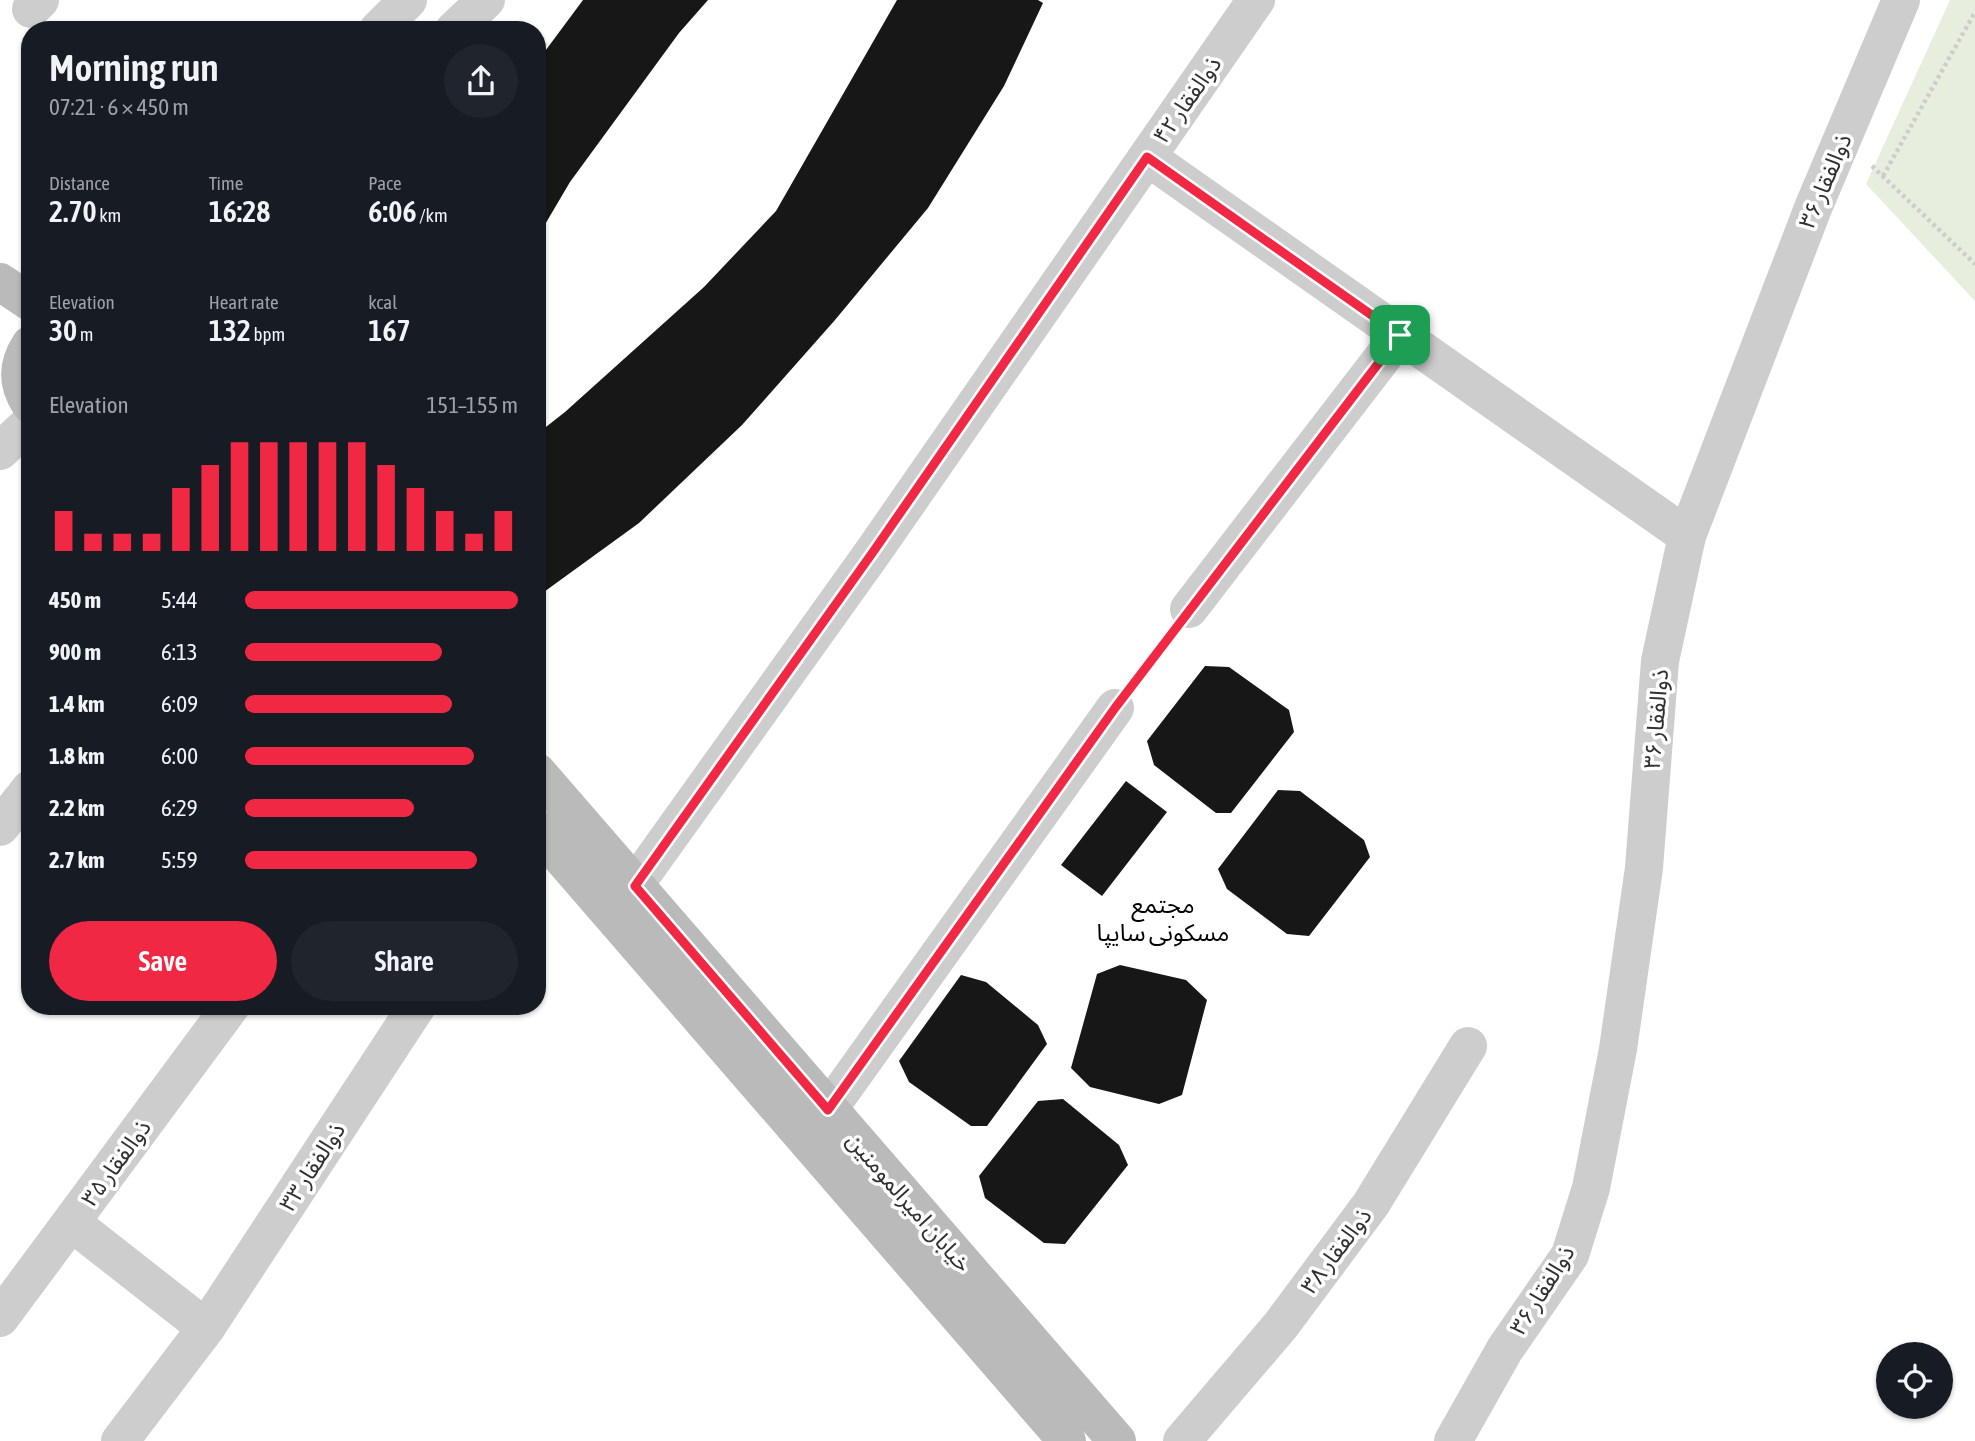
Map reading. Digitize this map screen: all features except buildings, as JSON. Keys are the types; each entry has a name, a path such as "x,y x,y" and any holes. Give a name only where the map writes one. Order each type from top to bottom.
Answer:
{"main road":[{"path":"0,282 21,296"},
{"name":"خیابان امیرالمومنین","path":"546,782 1117,1441"},
{"name":"خیابان امیرالمومنین","path":"546,839 1067,1441"}],"street":[{"path":"387,21 408,0"},
{"path":"464,21 486,0"},
{"name":"ذوالفقار ۴۲","path":"635,886 873,552 1256,0"},
{"name":"ذوالفقار ۳۶","path":"1453,1441 1505,1349 1570,1255 1591,1188 1618,1049 1644,868 1660,661 1687,536 1813,208 1901,0"},
{"path":"1147,157 1687,536"},
{"path":"1189,609 1400,335"},
{"path":"0,451 21,431"},
{"path":"828,1110 1115,708"},
{"path":"0,827 21,800"},
{"name":"ذوالفقار ۳۵","path":"0,1318 224,1015"},
{"name":"ذوالفقار ۳۳","path":"120,1441 206,1328 411,1015"},
{"name":"ذوالفقار ۳۸","path":"1182,1441 1281,1325 1371,1204 1468,1046"},
{"path":"72,1223 206,1328"}],"path":[{"path":"1883,176 1975,12"},
{"path":"1843,138 1975,264"},
{"path":"1115,708 1189,609"}],"green space":[{"path":"1950,0 1975,0 1975,301 1866,184"}],"district":[{"name":"مجتمع مسکونی سایپا","path":"1163,919"}],"route":[{"path":"1147,157 1400,335 1115,708 828,1110 635,886 873,552 1147,157"}]}
